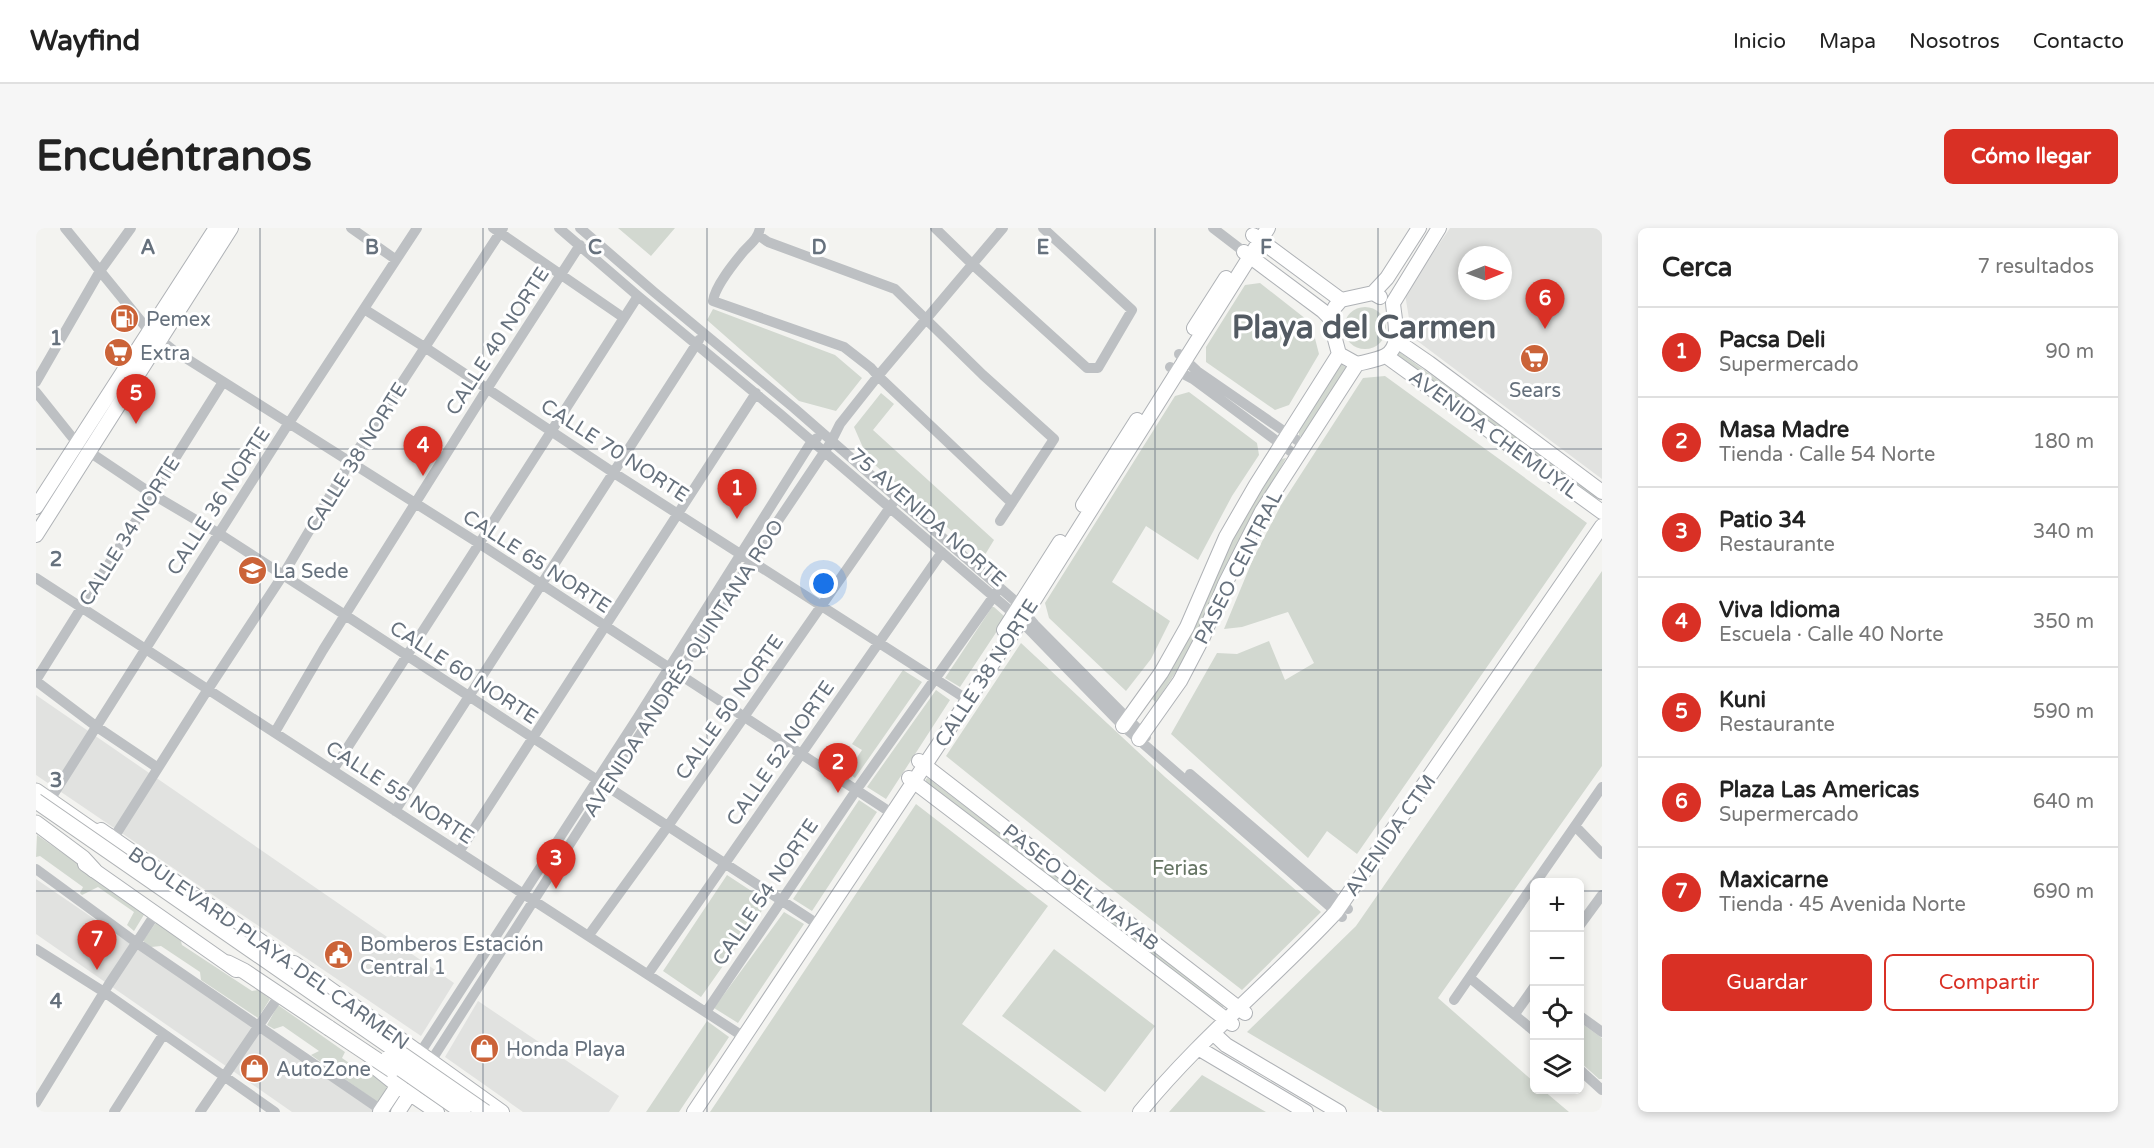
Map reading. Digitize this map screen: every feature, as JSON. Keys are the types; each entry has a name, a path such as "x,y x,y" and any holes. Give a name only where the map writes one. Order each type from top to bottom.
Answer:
{"highway":[{"path":"36,791 92,830 111,838"},
{"path":"36,801 482,1110"},
{"path":"36,813 461,1112"},
{"path":"36,823 83,858 94,870"},
{"path":"267,946 285,965 459,1088 482,1110"},
{"path":"228,963 244,970 445,1107 461,1112"}],"main road":[{"path":"36,507 83,446 227,228"},
{"name":"CALLE 38 NORTE","path":"686,1112 741,1035 1020,614 1247,254 1257,234 1268,228"},
{"path":"1329,317 1341,300 1373,293 1387,278 1419,228"},
{"path":"1247,254 1329,317 1339,354 1357,364 1386,356 1397,341 1393,303 1439,228"},
{"path":"1257,234 1341,300"},
{"path":"1373,293 1393,303"},
{"name":"AVENIDA CHEMUYIL","path":"1397,341 1602,492"},
{"name":"PASEO CENTRAL","path":"1126,722 1161,673 1187,627 1226,537 1339,354"},
{"name":"AVENIDA CHEMUYIL","path":"1386,356 1602,512"},
{"name":"PASEO CENTRAL","path":"1141,737 1180,681 1203,638 1225,584 1257,522 1300,450 1357,364"},
{"path":"36,535 83,446"},
{"name":"AVENIDA CTM","path":"1342,910 1355,885 1602,526"},
{"name":"AVENIDA CTM","path":"1140,1112 1158,1089 1242,1010 1297,964 1342,910 1602,540"},
{"name":"PASEO DEL MAYAB","path":"921,763 1242,1010"},
{"name":"PASEO DEL MAYAB","path":"911,779 1230,1022"},
{"name":"BOULEVARD PLAYA DEL CARMEN","path":"36,784 287,958 502,1112"},
{"name":"BOULEVARD PLAYA DEL CARMEN","path":"36,830 437,1112"},
{"name":"CALLE 38 NORTE","path":"694,1112 741,1035"},
{"path":"1216,1036 1339,1112"},
{"path":"1201,1050 1306,1112"},
{"name":"AVENIDA CTM","path":"1150,1112 1201,1050"},
{"name":"AVENIDA ANDRÉS QUINTANA ROO","path":"397,1085 425,1057"},
{"name":"AVENIDA ANDRÉS QUINTANA ROO","path":"410,1094 425,1057"},
{"path":"382,1111 397,1085"},
{"path":"398,1112 410,1094"}],"street":[{"name":"CALLE 65 NORTE","path":"65,228 155,336 890,811"},
{"path":"36,381 100,271 131,228"},
{"path":"351,228 395,259"},
{"name":"CALLE 36 NORTE","path":"53,795 218,533 417,228"},
{"name":"75 AVENIDA NORTE","path":"559,228 756,393 889,509 997,592"},
{"name":"75 AVENIDA NORTE","path":"580,228 897,498 1020,614 1141,737 1342,910"},
{"path":"935,228 1087,369 1098,368 1132,310 1043,228"},
{"name":"AVENIDA ANDRÉS QUINTANA ROO","path":"425,1057 523,893 679,674 824,451 827,438 1003,228"},
{"path":"1213,228 1247,254"},
{"path":"499,230 624,318"},
{"name":"CALLE 38 NORTE","path":"111,838 283,575 350,462 426,348 499,230"},
{"path":"1000,521 1012,503 1054,439 895,289 768,242 759,232 714,292 713,301 844,347 871,368 1012,503"},
{"name":"CALLE 40 NORTE","path":"275,732 345,615 580,245"},
{"path":"333,771 638,296"},
{"name":"CALLE 70 NORTE","path":"364,309 964,698"},
{"path":"395,811 703,333"},
{"path":"1182,356 1197,371 1285,440"},
{"path":"1174,369 1193,378 1300,450"},
{"name":"CALLE 34 NORTE","path":"36,681 223,382"},
{"name":"CALLE 60 NORTE","path":"36,392 83,446 152,494 218,533 816,922"},
{"path":"459,852 756,393"},
{"path":"812,441 827,438"},
{"name":"AVENIDA ANDRÉS QUINTANA ROO","path":"425,1057 534,899 669,667 812,441"},
{"name":"CALLE 50 NORTE","path":"589,935 897,498"},
{"name":"CALLE 52 NORTE","path":"648,974 942,552"},
{"name":"CALLE 55 NORTE","path":"36,578 741,1035"},
{"name":"CALLE 54 NORTE","path":"706,1012 857,789 997,592"},
{"path":"36,681 97,728 158,768"},
{"name":"75 AVENIDA NORTE","path":"1141,737 1325,888 1342,910"},
{"path":"1539,878 1602,787"},
{"path":"1575,826 1602,854"},
{"path":"36,869 137,943 382,1111"},
{"path":"1325,888 1336,892 1355,885"},
{"path":"1454,1000 1530,890"},
{"path":"1584,920 1602,895"},
{"path":"36,1103 156,913"},
{"path":"37,953 104,992 275,1112"},
{"path":"1470,978 1530,1027"},
{"path":"1515,1014 1530,993"},
{"path":"200,1112 277,999"},
{"path":"1584,1019 1602,1032"},
{"path":"114,1112 163,1035"},
{"path":"1584,1074 1602,1090"}],"shaded area":[{"path":"1450,228 1602,228 1602,479 1412,337 1405,294"},
{"path":"36,695 454,983 421,1036 36,775"},
{"path":"36,879 373,1110 372,1112 292,1112 36,934"},
{"path":"478,1001 619,1096 609,1112 523,1112 445,1057"}],"green space":[{"path":"618,228 675,228 651,256"},
{"path":"1260,283 1311,323 1319,354 1289,405 1275,410 1206,362 1206,347 1245,285"},
{"path":"1365,307 1380,313 1386,328 1380,343 1365,349 1350,343 1344,328 1350,313"},
{"path":"713,309 835,355 862,378 836,411 799,401 707,320"},
{"path":"1398,351 1595,494 1597,498 1594,499 1395,354"},
{"path":"1341,364 1347,368 1302,436 1299,436 1299,430"},
{"path":"1385,376 1587,523 1357,854 1327,831 1308,858 1171,734 1217,653 1237,654 1269,641 1285,680 1314,663 1288,612 1242,627 1224,629 1253,559 1281,505 1363,378"},
{"path":"1189,392 1257,443 1259,455 1232,496 1198,560 1146,526 1112,582 1170,621 1151,659 1126,691 1049,618 1045,603 1175,396"},
{"path":"881,393 894,404 873,430 994,540 983,558 868,459 854,427"},
{"path":"1286,458 1220,578 1184,660 1156,702 1152,699 1190,636 1222,560 1281,459"},
{"path":"1602,571 1602,766 1438,998 1530,1078 1530,1094 1548,1094 1569,1112 1383,1112 1247,1032 1356,926"},
{"path":"992,607 1005,619 960,687 945,678"},
{"name":"Ferias","path":"1021,643 1165,777 1321,912 1242,990 946,756"},
{"path":"903,670 922,682 855,778 847,772 862,750 852,744"},
{"path":"936,690 950,700 886,799 867,787"},
{"path":"928,778 1103,914 1100,915 926,782"},
{"path":"859,800 877,812 812,911 793,899"},
{"path":"916,804 1048,906 962,1024 1082,1112 710,1112"},
{"path":"37,835 91,873 93,878 145,913 134,931 127,925 134,912 98,887 82,895 80,893 83,887 40,856 36,857"},
{"path":"727,875 768,902 701,997 663,971"},
{"path":"784,912 804,924 738,1023 714,1008"},
{"path":"1110,920 1113,920 1224,1007 1221,1007"},
{"path":"157,921 180,938 182,945 252,991 258,990 270,999 258,1018 201,980 200,972 161,946 151,947 143,941"},
{"path":"1054,949 1155,1026 1105,1092 1002,1016"},
{"path":"278,1005 345,1052 342,1058 365,1074 372,1070 391,1087 380,1104 311,1055 319,1051 283,1026 274,1029 267,1025"},
{"path":"707,1021 729,1037 679,1112 646,1112"},
{"path":"1584,1025 1602,1038 1602,1079 1584,1066"},
{"path":"1202,1075 1266,1112 1169,1112"}],"place":[{"name":"Pemex","path":"125,319"},
{"name":"Plaza Las Americas","path":"1545,329"},
{"name":"Extra","path":"119,353"},
{"name":"Sears","path":"1535,359"},
{"name":"Kuni","path":"136,424"},
{"name":"Viva Idioma","path":"423,476"},
{"name":"Pacsa Deli","path":"737,519"},
{"name":"La Sede","path":"252,571"},
{"name":"Masa Madre","path":"838,793"},
{"name":"Patio 34","path":"556,889"},
{"name":"Bomberos Estación Central 1","path":"339,955"},
{"name":"Maxicarne","path":"97,970"},
{"name":"Honda Playa","path":"485,1049"},
{"name":"AutoZone","path":"255,1069"}],"district":[{"name":"Playa del Carmen","path":"1364,327"}]}
